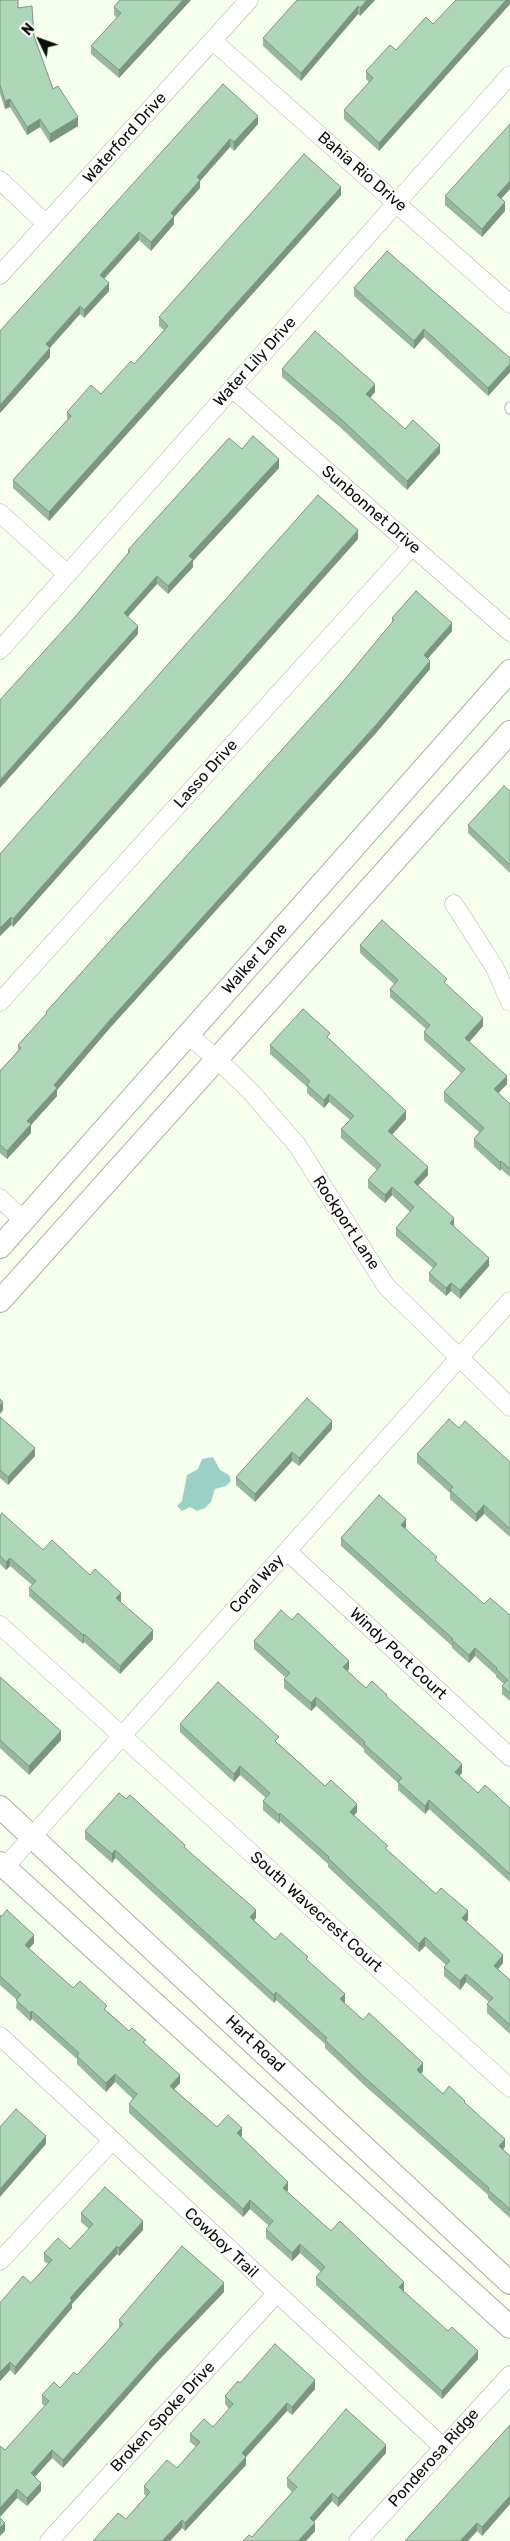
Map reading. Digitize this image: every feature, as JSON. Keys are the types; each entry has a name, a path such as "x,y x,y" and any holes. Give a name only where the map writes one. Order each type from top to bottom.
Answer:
{"street":[{"name":"Waterford Drive","path":"0,276 249,0"},
{"name":"Bahia Rio Drive","path":"213,40 510,304"},
{"name":"Water Lily Drive","path":"0,650 510,75"},
{"path":"0,180 46,224"},
{"name":"Sunbonnet Drive","path":"232,388 510,632"},
{"path":"0,513 67,574"},
{"name":"Lasso Drive","path":"0,1002 412,546"},
{"name":"Walker Lane","path":"0,1247 194,1040 287,923 510,671"},
{"path":"434,817 464,766 510,714"},
{"path":"0,1301 510,732"},
{"path":"454,904 495,968 510,1002"},
{"name":"Rockport Lane","path":"194,1040 251,1092 297,1144 386,1286 510,1407"},
{"path":"0,1198 24,1221"},
{"name":"Coral Way","path":"2,1865 33,1836 510,1301"},
{"name":"Windy Port Court","path":"287,1551 510,1757"},
{"name":"South Wavecrest Court","path":"0,1624 510,2088"},
{"name":"Hart Road","path":"0,1807 510,2283"},
{"path":"2,1865 510,2327"},
{"name":"Cowboy Trail","path":"0,2036 444,2448"},
{"path":"0,2261 112,2140"},
{"name":"Broken Spoke Drive","path":"49,2541 276,2294"},
{"name":"Ponderosa Ridge","path":"358,2541 510,2375"}],"water":[{"path":"213,1457 220,1470 229,1475 231,1481 226,1486 215,1489 211,1502 205,1508 197,1511 190,1507 182,1511 177,1506 182,1501 187,1475 198,1469 202,1459"}],"building":[{"path":"0,0 18,0 18,8 32,6 34,36 53,89 58,86 78,117 50,134 40,119 27,127 10,99 5,101 0,85"},
{"path":"120,0 183,0 119,70 91,46 121,13 114,7"},
{"path":"297,0 367,0 360,8 358,6 301,73 263,38"},
{"path":"456,0 506,0 379,143 344,110 373,78 366,71 390,45 396,50 426,17 433,24"},
{"path":"223,84 258,116 234,142 230,139 197,177 200,180 171,213 174,216 151,242 139,232 100,275 109,283 84,310 80,306 46,344 50,348 0,405 0,331"},
{"path":"510,124 510,181 497,195 505,202 482,229 445,196"},
{"path":"304,154 341,187 49,512 13,480 71,416 67,412 91,385 101,394 131,361 134,364 168,326 159,317"},
{"path":"387,251 510,358 510,364 488,388 424,329 414,341 354,288"},
{"path":"315,331 375,384 366,394 405,429 413,420 440,445 407,481 342,420 282,369"},
{"path":"253,436 279,459 189,556 193,559 168,586 157,576 124,613 138,626 0,780 0,700 75,617 130,551 128,550 229,438 242,449"},
{"path":"318,495 358,530 13,919 11,917 0,928 0,854"},
{"path":"416,591 452,623 424,655 430,661 376,725 109,1021 54,1085 57,1088 27,1121 31,1124 7,1151 0,1145 0,1071 21,1048 18,1045 341,684 394,620 392,618"},
{"path":"504,786 510,791 510,865 468,825"},
{"path":"382,920 447,979 444,982 483,1018 465,1038 507,1076 494,1089 510,1104 510,1169 474,1139 484,1128 444,1092 465,1069 424,1032 430,1025 390,989 398,980 360,945"},
{"path":"303,1009 330,1033 327,1037 406,1111 388,1131 428,1167 414,1182 454,1218 450,1223 489,1258 460,1290 451,1283 446,1288 429,1273 437,1264 396,1228 414,1207 392,1187 385,1195 368,1180 381,1165 341,1129 354,1116 329,1094 324,1100 307,1085 310,1081 270,1045"},
{"path":"307,1398 332,1421 299,1458 292,1452 255,1494 236,1477"},
{"path":"0,1417 35,1448 8,1477 0,1470"},
{"path":"449,1419 459,1428 465,1421 510,1462 510,1529 484,1505 476,1514 450,1490 453,1487 417,1454"},
{"path":"379,1495 406,1519 401,1525 437,1557 435,1560 484,1604 490,1598 510,1615 510,1693 502,1686 508,1680 497,1668 475,1648 469,1655 341,1538"},
{"path":"2,1513 43,1550 52,1540 90,1575 95,1569 121,1593 116,1598 153,1630 120,1666 29,1588 36,1581 10,1558 6,1562 0,1556 0,1516"},
{"path":"281,1610 292,1620 298,1613 349,1661 343,1667 366,1688 372,1681 386,1696 462,1764 455,1772 478,1793 485,1785 510,1808 510,1874 429,1800 425,1806 398,1782 402,1778 316,1697 311,1703 284,1679 290,1673 254,1641"},
{"path":"0,1677 61,1731 29,1766 0,1740"},
{"path":"218,1682 279,1737 275,1741 325,1786 331,1780 357,1804 350,1812 388,1846 385,1848 436,1894 441,1888 468,1911 462,1918 503,1955 494,1966 510,1980 510,2025 487,2004 493,1998 466,1974 460,1981 444,1967 450,1961 425,1937 419,1944 329,1857 280,1813 279,1815 263,1801 270,1793 240,1766 234,1774 180,1724"},
{"path":"119,1793 126,1799 130,1795 185,1845 184,1847 256,1910 250,1917 275,1940 281,1933 308,1957 306,1959 345,1994 340,1999 363,2020 369,2013 423,2063 417,2070 443,2094 449,2086 505,2139 499,2146 510,2156 510,2209 364,2077 325,2040 327,2038 276,1992 274,1995 115,1850 112,1854 85,1831"},
{"path":"7,1910 34,1935 25,1945 73,1988 80,1981 107,2006 104,2009 129,2031 132,2028 146,2040 143,2042 180,2075 170,2086 217,2127 228,2115 242,2128 237,2133 288,2182 283,2188 331,2231 340,2221 404,2282 399,2287 448,2331 452,2327 478,2351 442,2391 316,2277 325,2267 300,2244 292,2253 266,2229 273,2221 250,2200 243,2209 129,2104 137,2094 115,2074 106,2083 77,2056 79,2053 32,2011 30,2013 16,2000 21,1995 0,1976 0,1915 1,1917"},
{"path":"16,2109 46,2136 0,2189 0,2127"},
{"path":"105,2187 143,2221 119,2248 117,2246 70,2298 72,2300 15,2367 10,2362 0,2372 0,2303 23,2276 31,2283 52,2260 44,2253 58,2238 70,2249 93,2224 81,2213"},
{"path":"182,2246 224,2283 157,2354 63,2460 52,2450 31,2473 41,2483 27,2498 17,2489 0,2508 0,2446 5,2450 49,2401 42,2395 54,2382 60,2388 74,2372 77,2375 123,2324 119,2320"},
{"path":"275,2344 315,2380 292,2407 287,2403 242,2453 246,2457 185,2523 182,2520 162,2541 93,2541 118,2513 126,2519 150,2492 144,2486 167,2460 177,2468 200,2442 190,2434 204,2419 213,2427 233,2404 225,2396 238,2381 240,2383"},
{"path":"346,2409 386,2445 338,2498 332,2493 310,2518 315,2523 298,2541 243,2541 249,2535 252,2537 297,2487 287,2478"},
{"path":"510,2425 510,2496 482,2527 477,2523 460,2541 405,2541"},
{"path":"0,2518 5,2523 0,2528"}]}
